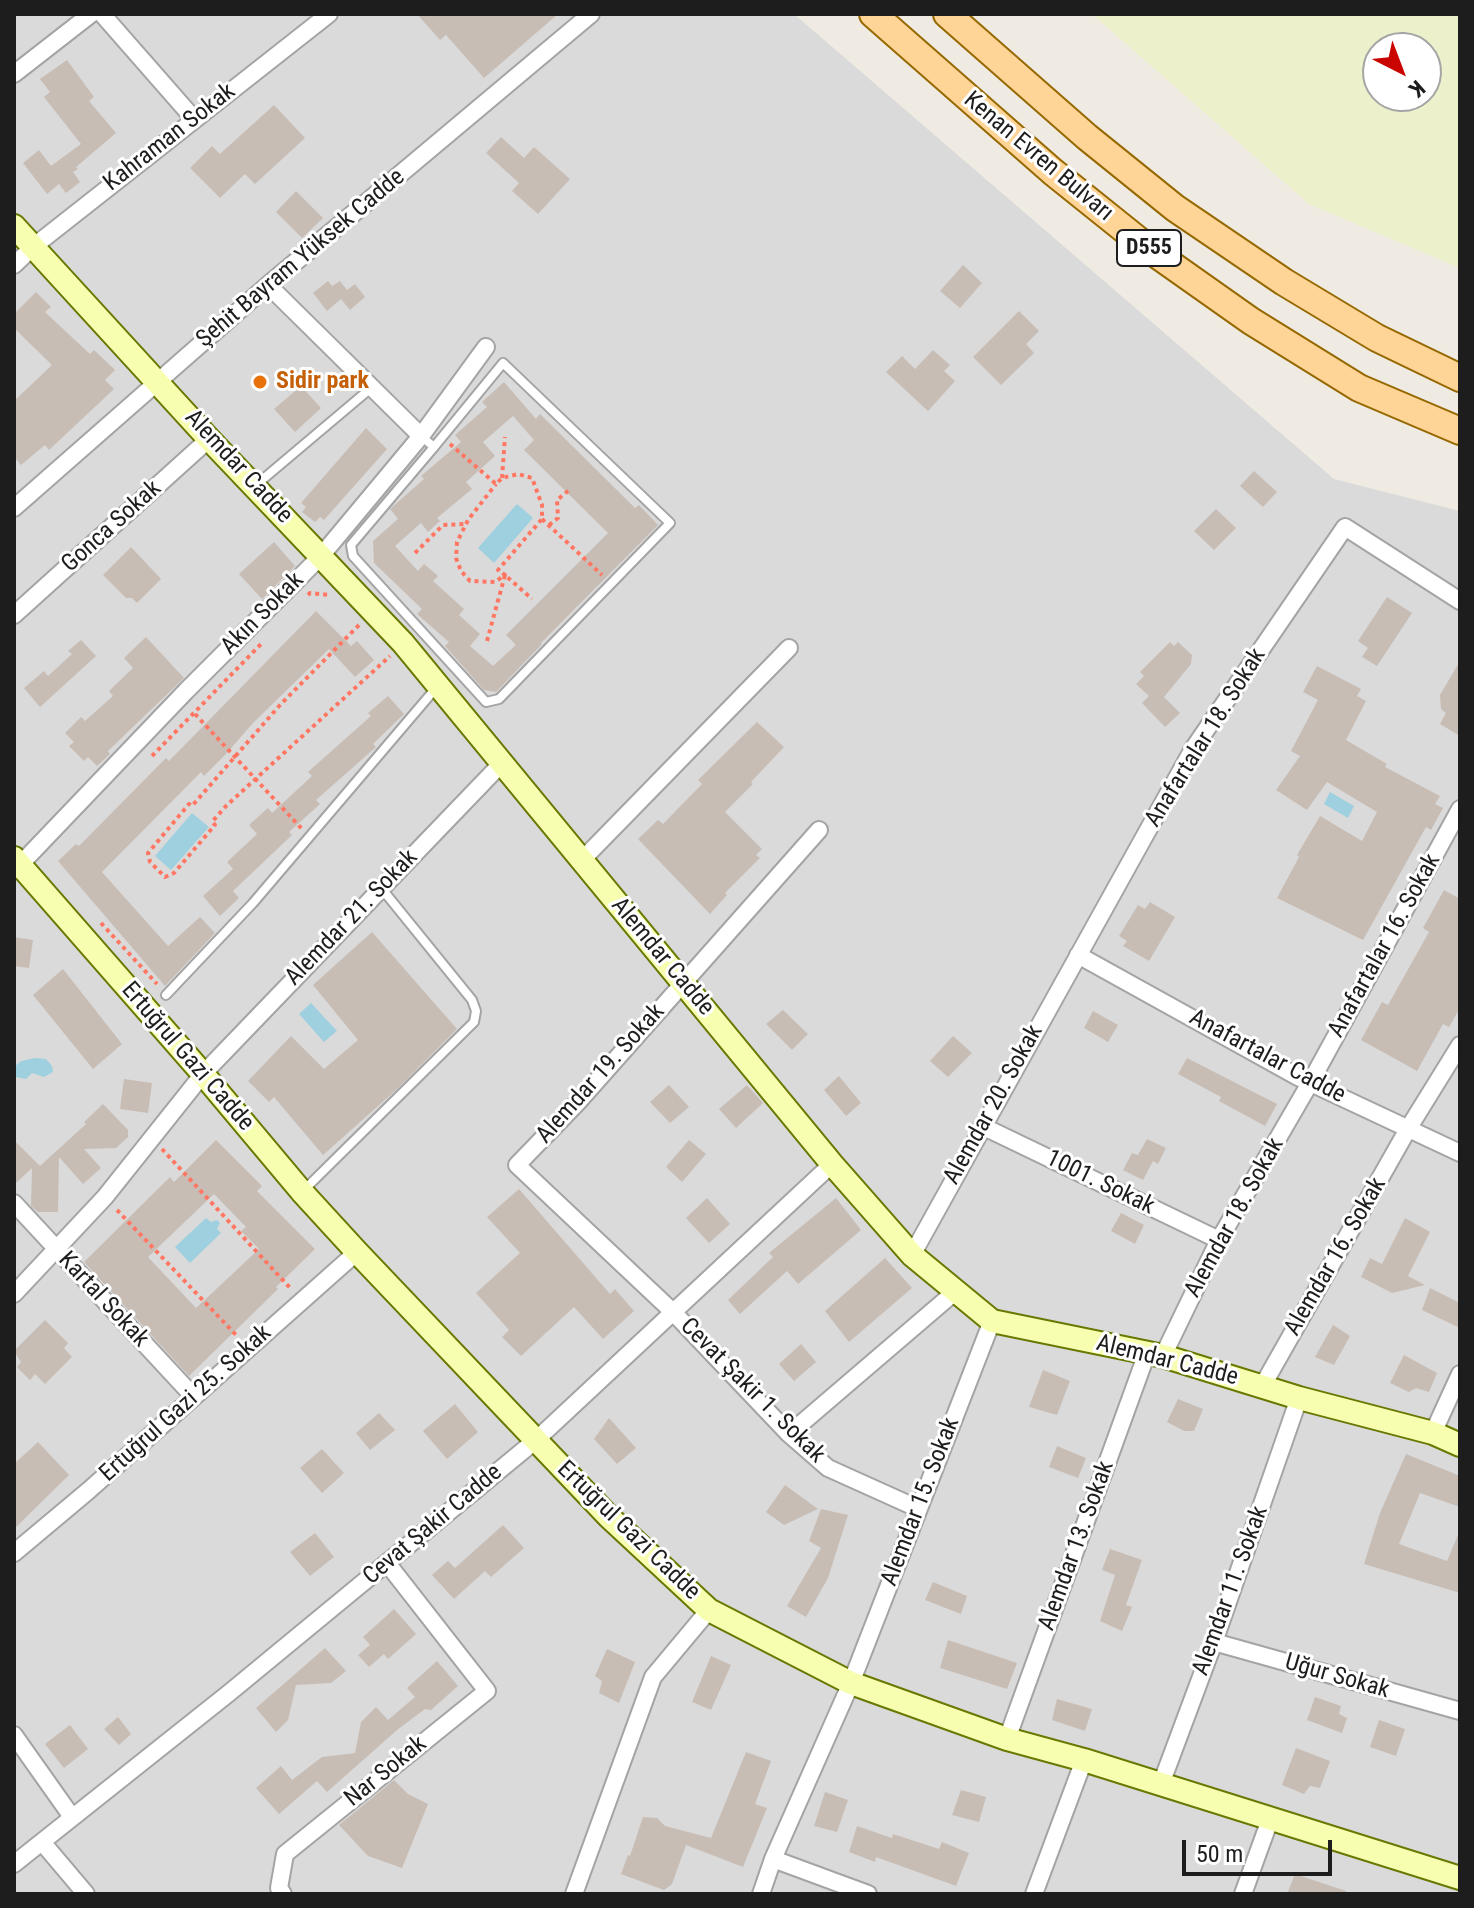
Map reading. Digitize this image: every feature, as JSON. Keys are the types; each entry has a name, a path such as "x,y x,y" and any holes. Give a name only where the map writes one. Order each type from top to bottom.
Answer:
{"main road":[{"name":"Kenan Evren Bulvarı","path":"873,14 1053,172 1149,249 1251,321 1359,388 1460,431"},
{"name":"Kenan Evren Bulvarı","path":"947,14 1087,137 1175,208 1284,282 1364,330 1460,378"}],"street":[{"path":"14,74 91,14"},
{"path":"102,14 194,119"},
{"name":"Kahraman Sokak","path":"14,265 329,14"},
{"name":"Şehit Bayram Yüksek Cadde","path":"14,508 268,285 591,14"},
{"name":"Alemdar Cadde","path":"14,226 439,684 832,1164 912,1255 992,1321 1155,1354 1299,1398 1433,1433 1460,1445"},
{"path":"268,285 421,436"},
{"name":"Akın Sokak","path":"16,864 321,556 421,436 486,347"},
{"name":"Gonca Sokak","path":"14,615 209,439"},
{"name":"Anafartalar 18. Sokak","path":"1078,955 1193,749 1345,527 1460,601"},
{"path":"582,860 789,648"},
{"name":"Alemdar 21. Sokak","path":"14,1294 105,1197 203,1074 502,763"},
{"name":"Anafartalar 16. Sokak","path":"1310,1083 1460,809"},
{"name":"Alemdar 19. Sokak","path":"517,1165 578,1102 819,830"},
{"name":"Ertuğrul Gazi Cadde","path":"16,864 357,1252 609,1517 709,1610 851,1683 1007,1739 1271,1817 1460,1878"},
{"name":"Anafartalar Cadde","path":"1078,955 1310,1083 1460,1153"},
{"name":"Alemdar 20. Sokak","path":"912,1255 1078,955"},
{"name":"Alemdar 16. Sokak","path":"1263,1385 1408,1129 1460,1045"},
{"name":"Alemdar 18. Sokak","path":"1155,1354 1310,1083"},
{"name":"1001. Sokak","path":"982,1126 1219,1240"},
{"name":"Cevat Şakir Cadde","path":"14,1864 229,1693 536,1440 832,1164"},
{"name":"Cevat Şakir 1. Sokak","path":"517,1165 673,1312 789,1434 828,1468 919,1509"},
{"name":"Kartal Sokak","path":"14,1203 193,1396"},
{"name":"Ertuğrul Gazi 25. Sokak","path":"14,1553 357,1252"},
{"path":"789,1434 956,1291"},
{"name":"Alemdar 15. Sokak","path":"761,1894 773,1859 851,1683 992,1321"},
{"name":"Alemdar 13. Sokak","path":"1007,1739 1155,1354"},
{"path":"1433,1433 1460,1374"},
{"name":"Alemdar 11. Sokak","path":"1161,1784 1299,1398"},
{"name":"Nar Sokak","path":"283,1894 279,1888 285,1854 487,1691 387,1563"},
{"path":"574,1894 653,1677 709,1610"},
{"name":"Uğur Sokak","path":"1214,1642 1460,1711"},
{"path":"14,1735 72,1817"},
{"path":"1034,1894 1084,1760"},
{"path":"1243,1894 1271,1817"},
{"path":"42,1842 86,1894"},
{"path":"773,1859 863,1893"}],"lane":[{"path":"503,363 670,523 499,699 486,702 353,556 351,545 434,447 503,363"},
{"path":"256,486 372,388"},
{"path":"421,436 434,447"},
{"path":"166,995 253,903 439,684"},
{"path":"302,1192 474,1022 476,1011 472,1000 381,888"}],"path":[{"path":"442,437 496,484"},
{"path":"502,478 505,437"},
{"path":"505,575 495,582 470,581 461,571 456,558 457,542 466,524 496,484 502,478 518,474 532,478 542,505 542,519 498,570 505,575 532,599"},
{"path":"549,525 558,518 557,500 569,490"},
{"path":"542,519 612,583"},
{"path":"415,553 443,525 466,524"},
{"path":"487,641 505,575"},
{"path":"299,604 310,593 333,595"},
{"path":"373,611 280,705 192,806 189,804 148,853 150,862 165,877 174,873 215,825 212,822 226,806 403,643"},
{"path":"152,755 268,637"},
{"path":"195,714 309,837"},
{"path":"96,917 166,995"},
{"path":"152,1138 301,1301"},
{"path":"105,1197 248,1347"}],"shaded area":[{"path":"14,14 794,14 1334,479 1460,511 1460,1894 14,1894"}],"green space":[{"path":"1092,14 1460,14 1460,268 1309,204"}],"water":[{"path":"517,504 533,518 494,563 478,548"},
{"path":"1330,792 1354,806 1348,818 1324,804"},
{"path":"192,813 209,827 171,870 155,856"},
{"path":"311,1003 337,1031 324,1042 299,1014"},
{"path":"46,1059 53,1072 44,1077 32,1073 26,1079 16,1077 14,1067 21,1061"},
{"path":"206,1218 220,1223 217,1229 221,1233 190,1263 175,1247"}],"building":[{"path":"417,14 558,14 484,78 446,35 440,40"},
{"path":"67,60 94,97 89,101 116,133 76,167 78,169 73,172 80,182 66,193 59,184 47,194 23,163 39,150 51,166 81,144 44,97 50,92 40,79"},
{"path":"274,105 305,138 255,184 245,174 220,198 190,168 212,146 220,154"},
{"path":"501,137 524,158 534,147 570,179 538,214 512,191 519,183 486,153"},
{"path":"296,191 323,218 302,238 276,212"},
{"path":"963,265 982,283 960,308 940,291"},
{"path":"328,281 332,286 340,281 347,290 355,284 365,297 350,310 341,299 327,311 313,293"},
{"path":"36,292 51,307 45,312 90,354 94,350 115,370 105,380 114,389 49,450 45,445 21,465 14,457 14,401 52,365 14,328 14,314"},
{"path":"1019,311 1039,331 1026,344 1034,353 1001,385 973,357"},
{"path":"933,350 950,365 944,371 955,381 928,411 886,372 902,356 915,369"},
{"path":"504,382 536,419 540,414 635,508 639,505 658,525 496,692 484,690 445,646 449,642 417,614 422,609 374,563 373,541 398,519 390,509 424,479 421,476 461,442 455,435 487,407 482,402","holes":["513,416 534,440 524,450 608,533 506,635 516,645 493,666 470,646 480,634 459,615 464,609 433,581 438,576 424,564 418,571 395,546 421,523 428,532 440,521 437,518 472,489 466,482 495,456 483,442"]},
{"path":"301,386 321,408 295,432 274,409"},
{"path":"366,428 387,449 324,520 320,517 315,522 302,512 306,507 301,503"},
{"path":"1254,471 1277,492 1263,507 1240,486"},
{"path":"1216,509 1236,528 1214,550 1194,531"},
{"path":"274,542 295,566 262,599 239,574"},
{"path":"131,547 161,579 137,603 132,598 126,598 103,575"},
{"path":"1387,597 1412,613 1377,666 1362,657 1368,648 1358,641"},
{"path":"316,611 351,646 357,641 374,660 355,677 329,649 204,776 201,772 102,872 168,946 200,917 215,933 165,986 58,861 76,844 79,846 166,758 169,761"},
{"path":"146,637 184,678 108,751 110,754 97,766 88,757 84,761 69,746 74,742 65,733 81,717 85,721 113,696 109,691 133,668 124,658"},
{"path":"81,640 96,656 40,707 24,688 44,671 48,676 72,654 68,651"},
{"path":"1170,642 1174,646 1178,642 1192,655 1191,664 1164,697 1180,713 1165,727 1142,703 1149,696 1136,684 1144,676 1140,672"},
{"path":"1460,661 1460,736 1440,724 1446,713 1441,709 1440,695"},
{"path":"1317,666 1361,689 1357,696 1366,701 1346,740 1387,764 1385,767 1440,796 1435,804 1443,808 1431,830 1426,827 1363,940 1277,898 1320,816 1362,841 1377,812 1327,782 1307,810 1276,790 1300,756 1291,751 1318,700 1303,692"},
{"path":"388,696 404,714 373,744 376,747 316,800 320,804 289,832 292,835 233,891 239,898 220,916 203,896 233,869 227,862 257,834 249,825 268,808 272,813 312,776 308,772 371,716 368,713"},
{"path":"757,722 784,747 725,812 762,849 756,855 760,858 725,893 727,895 710,914 638,839 658,820 663,824 702,784 698,780"},
{"path":"1444,890 1460,899 1460,1008 1449,1027 1443,1024 1417,1071 1361,1040 1382,1002 1388,1005 1429,932 1423,928"},
{"path":"1150,902 1175,917 1149,961 1123,946 1127,941 1119,936 1138,905 1145,909"},
{"path":"372,932 457,1029 396,1090 323,1155 274,1097 269,1102 248,1081 291,1036 324,1069 358,1040 313,985"},
{"path":"14,937 33,940 29,968 14,966"},
{"path":"63,969 122,1044 93,1069 33,995"},
{"path":"783,1010 808,1034 792,1050 766,1024"},
{"path":"1093,1011 1118,1025 1108,1042 1084,1028"},
{"path":"953,1036 972,1053 948,1077 930,1061"},
{"path":"1187,1058 1277,1104 1265,1126 1178,1074"},
{"path":"839,1076 861,1103 846,1116 824,1090"},
{"path":"124,1079 152,1083 148,1113 120,1109"},
{"path":"669,1085 689,1107 670,1123 650,1102"},
{"path":"747,1085 763,1103 736,1128 719,1109"},
{"path":"103,1104 128,1130 128,1137 116,1148 84,1149 101,1168 83,1184 59,1157 58,1212 38,1212 31,1206 32,1168 14,1185 14,1140 40,1166"},
{"path":"1147,1139 1166,1148 1158,1164 1153,1161 1143,1180 1123,1170 1132,1153 1138,1155"},
{"path":"216,1140 262,1186 257,1191 315,1249 189,1376 84,1262 170,1177 174,1182","holes":["214,1194 246,1227 241,1231 259,1249 196,1308 148,1257"]},
{"path":"689,1140 706,1154 682,1182 666,1167"},
{"path":"519,1189 610,1294 615,1289 634,1311 603,1339 574,1307 521,1356 502,1337 509,1330 476,1293 520,1253 487,1217"},
{"path":"707,1198 730,1224 709,1243 686,1218"},
{"path":"836,1198 861,1230 798,1284 787,1271 740,1314 728,1300 773,1257 769,1253"},
{"path":"1121,1213 1144,1225 1135,1244 1111,1231"},
{"path":"1405,1218 1430,1232 1408,1276 1425,1285 1392,1293 1361,1277 1370,1258 1382,1264"},
{"path":"885,1258 912,1288 849,1342 825,1311"},
{"path":"1430,1288 1460,1303 1460,1328 1422,1310"},
{"path":"45,1320 68,1343 64,1348 72,1357 45,1384 35,1374 30,1380 17,1367 21,1362 14,1351"},
{"path":"1333,1325 1350,1336 1334,1365 1315,1357"},
{"path":"801,1344 816,1362 794,1381 779,1364"},
{"path":"1404,1355 1437,1373 1429,1392 1416,1388 1409,1392 1390,1383"},
{"path":"1043,1370 1070,1381 1057,1415 1029,1407"},
{"path":"1178,1399 1203,1409 1194,1431 1184,1431 1167,1422"},
{"path":"455,1404 478,1432 447,1459 423,1431"},
{"path":"379,1413 395,1430 370,1450 356,1433"},
{"path":"609,1418 636,1448 617,1464 594,1439"},
{"path":"38,1442 69,1475 14,1529 14,1464"},
{"path":"1057,1446 1086,1458 1078,1478 1049,1467"},
{"path":"322,1449 344,1473 322,1493 300,1468"},
{"path":"1406,1454 1460,1476 1460,1507 1420,1493 1399,1544 1447,1561 1460,1530 1460,1593 1364,1564 1380,1513"},
{"path":"785,1485 818,1509 784,1525 766,1512"},
{"path":"821,1509 848,1515 828,1578 806,1617 787,1606 821,1548 809,1541"},
{"path":"503,1525 524,1548 491,1577 485,1571 454,1599 432,1575 448,1561 455,1568"},
{"path":"315,1533 334,1557 310,1576 290,1552"},
{"path":"1110,1549 1142,1560 1126,1605 1132,1607 1122,1631 1100,1621 1115,1575 1102,1570"},
{"path":"933,1582 967,1596 961,1614 925,1600"},
{"path":"394,1609 416,1634 388,1659 384,1654 369,1667 358,1655 370,1645 363,1637"},
{"path":"948,1640 1017,1663 1007,1689 940,1668"},
{"path":"325,1648 346,1671 331,1683 296,1685 288,1720 276,1732 256,1708"},
{"path":"607,1649 635,1662 619,1703 599,1693 602,1681 595,1676"},
{"path":"711,1656 731,1665 711,1710 692,1702"},
{"path":"437,1661 458,1686 431,1710 425,1709 397,1730 327,1792 317,1781 279,1814 256,1788 281,1766 292,1780 322,1757 355,1753 361,1722 376,1707 388,1720 415,1697 407,1688"},
{"path":"1315,1697 1341,1706 1339,1714 1347,1718 1342,1733 1307,1720"},
{"path":"1057,1699 1092,1709 1085,1731 1052,1720"},
{"path":"118,1717 131,1734 119,1745 104,1729"},
{"path":"1379,1720 1405,1729 1396,1756 1370,1747"},
{"path":"70,1725 88,1749 64,1768 45,1744"},
{"path":"1296,1748 1330,1761 1320,1788 1310,1786 1304,1794 1282,1785"},
{"path":"746,1752 771,1761 755,1804 767,1808 743,1867 686,1845 672,1884 664,1890 621,1874 643,1817 657,1818 665,1826 711,1838"},
{"path":"394,1780 408,1794 428,1804 402,1868 368,1856 339,1825"},
{"path":"961,1790 986,1797 979,1822 952,1815"},
{"path":"825,1792 848,1800 837,1832 814,1826"},
{"path":"857,1826 939,1849 942,1842 969,1853 956,1886 876,1857 875,1862 849,1852"},
{"path":"1295,1874 1346,1891 1346,1894 1287,1894"}],"place":[{"name":"Sidir park","path":"260,382"}]}
